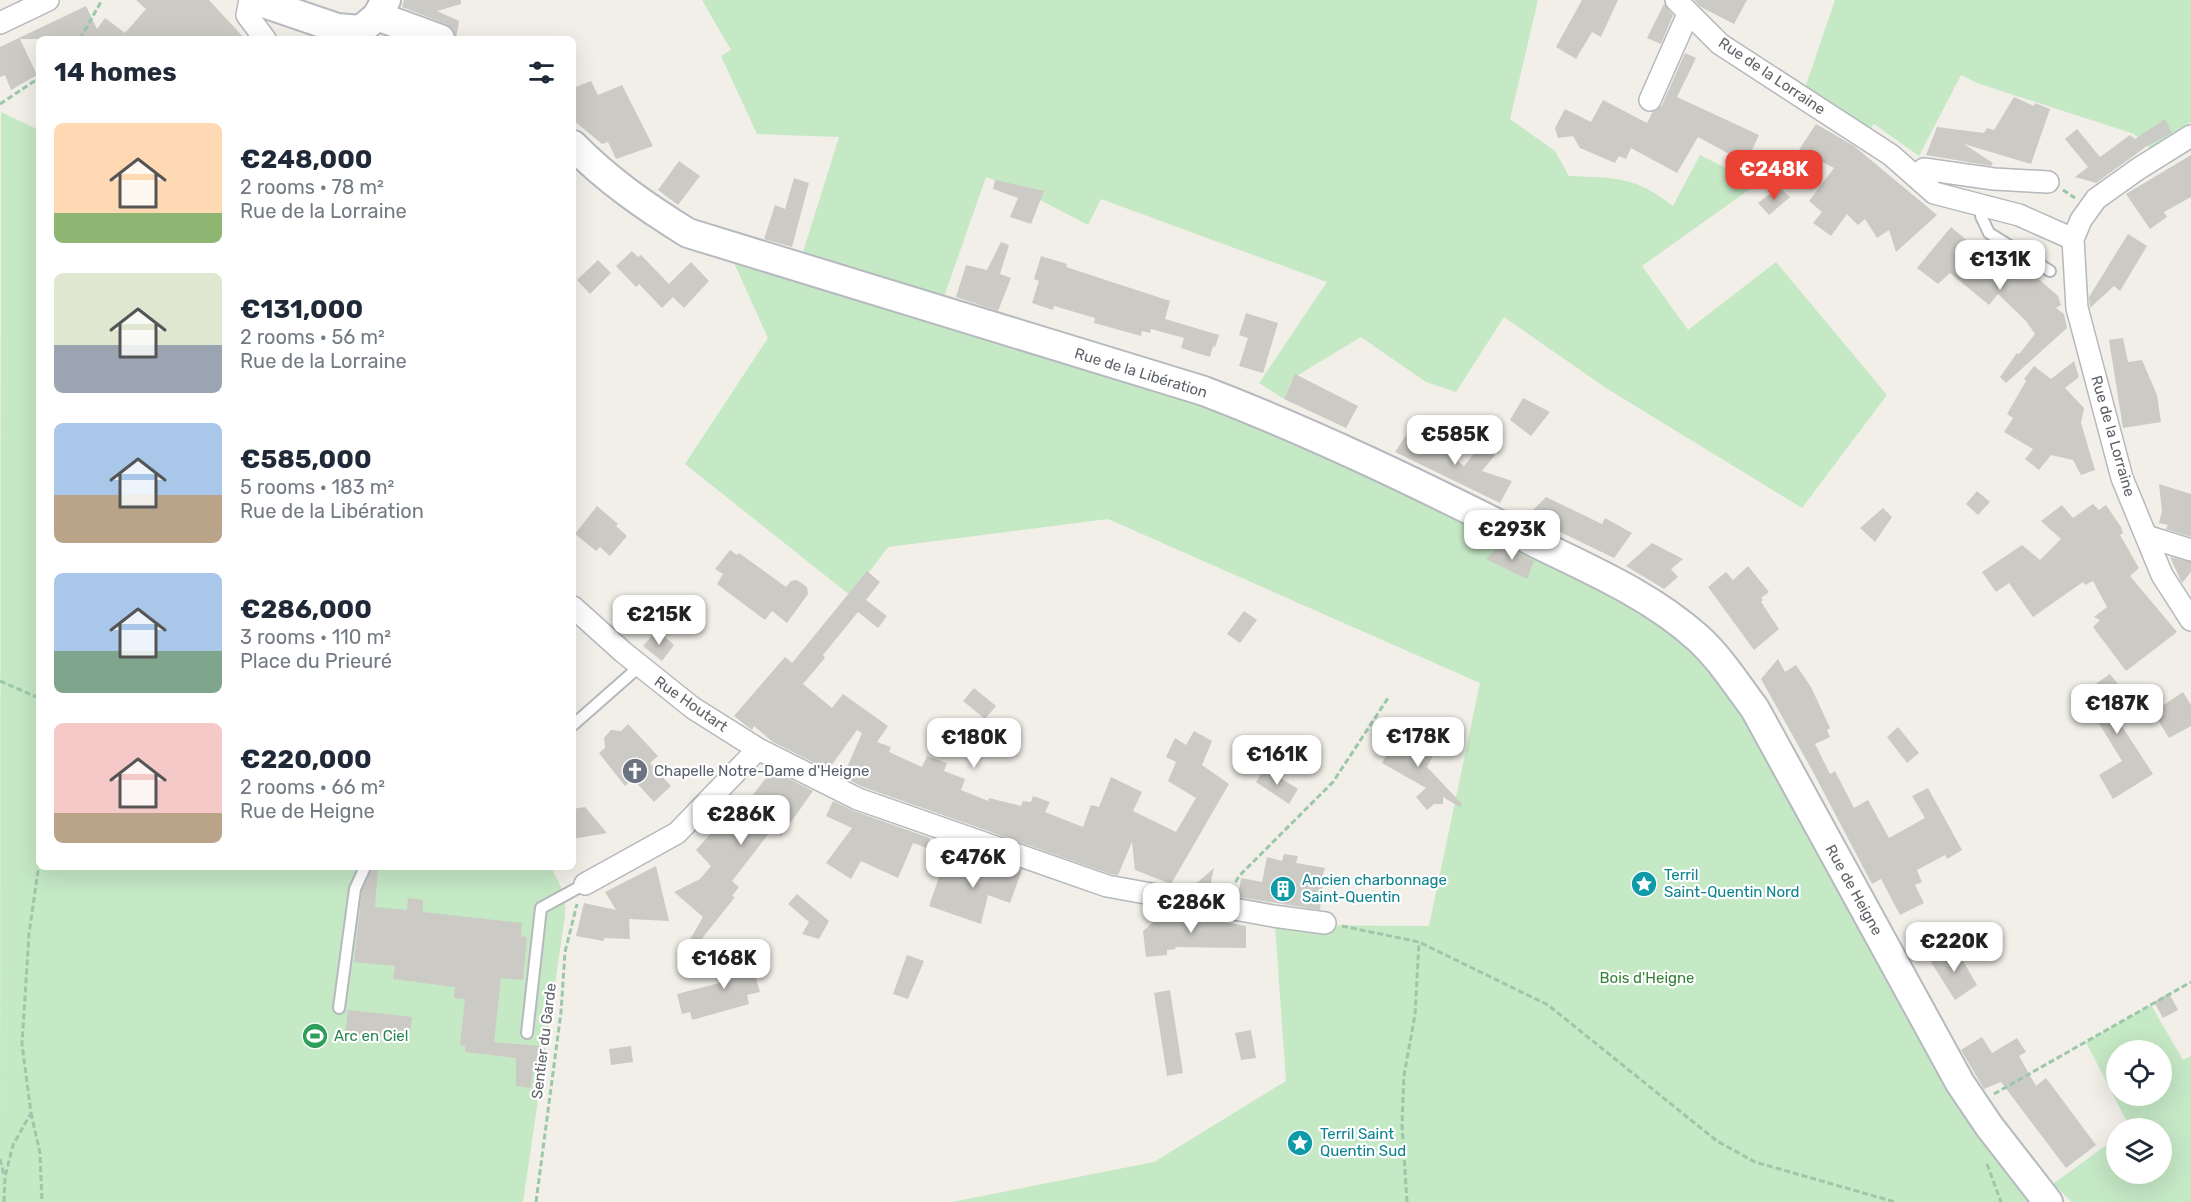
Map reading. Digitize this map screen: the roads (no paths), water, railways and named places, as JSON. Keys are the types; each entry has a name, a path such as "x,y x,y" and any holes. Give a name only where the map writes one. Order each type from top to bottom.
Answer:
{"street":[{"path":"0,23 48,0"},
{"path":"263,36 247,15 253,0 337,28 370,21 428,36"},
{"name":"Rue de la Lorraine","path":"1650,100 1682,7 1720,44 1891,155 1934,192 2019,215 2073,239 2077,308 2122,478 2162,574 2191,620"},
{"path":"2073,239 2096,199 2191,136"},
{"name":"Rue de la Libération","path":"576,148 594,167 642,204 688,233 1204,391 1313,434 1601,573 1649,601 1699,639"},
{"path":"1917,177 1924,169 1994,179 2048,182"},
{"path":"2146,536 2191,550"},
{"name":"Rue Houtart","path":"576,610 640,666 693,708 758,749 858,799 1107,886 1324,923"},
{"name":"Rue de Heigne","path":"1699,639 1755,709 1925,1021 1975,1105 2048,1202"},
{"path":"585,884 676,833 758,749"}],"lane":[{"path":"1984,206 1981,216 1989,232 2050,271"},
{"path":"576,722 640,666"},
{"path":"339,1008 355,889 364,870"},
{"path":"527,1033 541,908 585,884"}],"place":[{"name":"Chapelle Notre-Dame d'Heigne","path":"635,771"},
{"name":"Terril Saint-Quentin Nord","path":"1644,884"},
{"name":"Ancien charbonnage Saint-Quentin","path":"1283,889"},
{"name":"Arc en Ciel","path":"315,1036"},
{"name":"Terril Saint Quentin Sud","path":"1300,1143"}],"park label":[{"name":"Bois d'Heigne","path":"1647,978"}]}
